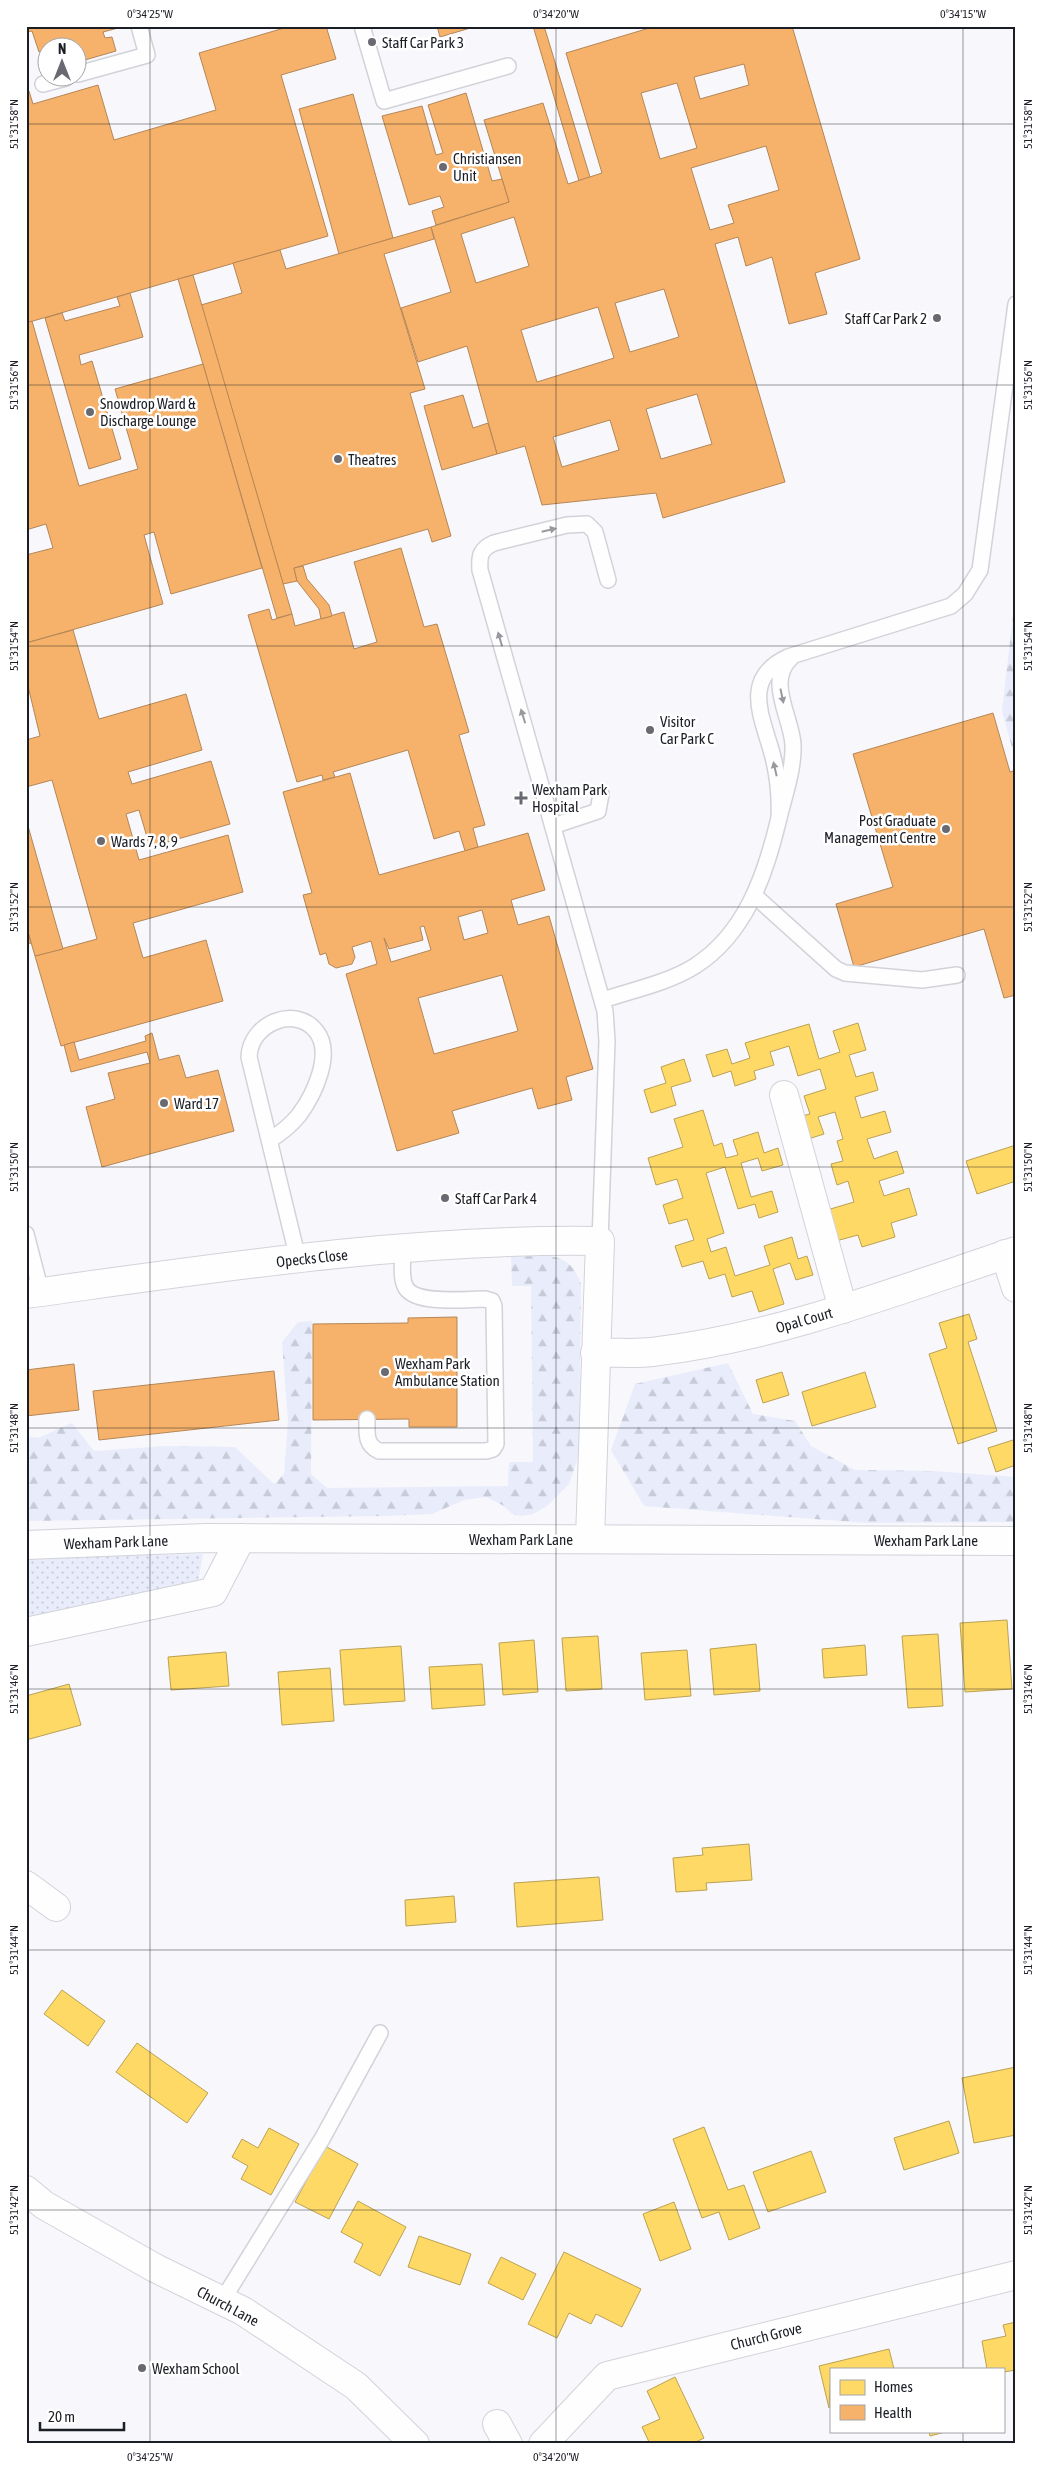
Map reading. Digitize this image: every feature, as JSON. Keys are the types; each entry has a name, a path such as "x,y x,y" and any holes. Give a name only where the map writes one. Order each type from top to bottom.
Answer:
{"street":[{"path":"784,1095 843,1309"},
{"name":"Opecks Close","path":"34,1293 298,1259 529,1240 600,1241"},
{"path":"590,1539 600,1241"},
{"name":"Opal Court","path":"595,1353 650,1352 735,1338 843,1309 1011,1252 1016,1288"},
{"path":"26,1632 213,1592 241,1538"},
{"name":"Wexham Park Lane","path":"26,1545 241,1538 1016,1541"},
{"path":"26,1885 56,1907"},
{"name":"Church Lane","path":"26,2190 44,2205 155,2268 243,2311 356,2386 415,2444"},
{"name":"Church Grove","path":"543,2444 608,2376 1016,2275"}],"lane":[{"path":"88,71 147,55 139,26"},
{"path":"362,26 384,101 508,66"},
{"path":"779,818 777,777 759,708 758,693 765,674 780,660 796,654 951,606 965,594 974,580 983,556 1016,304"},
{"path":"600,1241 608,1024 603,1000 480,570 480,553 485,547 494,543 567,525 587,524 596,532 608,580"},
{"path":"603,1000 648,986 695,966 724,940 744,916 755,896 767,864 793,756 792,735 780,688 783,666 796,654"},
{"path":"553,826 598,812 601,794"},
{"path":"755,896 836,969 845,973 922,980 957,975"},
{"path":"270,1140 287,1128 300,1114 321,1070 324,1059 324,1048 316,1031 311,1026 292,1020 270,1023 264,1027 254,1037 249,1049 249,1057 298,1259"},
{"path":"26,1234 34,1293"},
{"path":"367,1419 370,1446 379,1451 486,1451 493,1449 496,1444 493,1304 485,1299 431,1299 417,1296 406,1288 403,1250"},
{"path":"222,2301 322,2139 380,2033"}],"green space":[{"path":"1016,589 1016,762 1002,711"},
{"path":"546,1255 559,1258 572,1267 581,1284 579,1455 569,1484 547,1506 533,1514 521,1516 512,1514 504,1506 486,1497 464,1500 432,1514 26,1521 26,1436 38,1438 72,1423 94,1451 167,1446 235,1447 274,1484 284,1474 288,1421 282,1342 298,1322 312,1321 311,1474 327,1488 508,1486 509,1462 533,1462 531,1286 512,1286 511,1257"},
{"path":"728,1363 753,1414 795,1421 811,1446 855,1470 933,1471 1016,1477 1016,1522 867,1523 644,1506 611,1450 635,1384"},
{"path":"203,1554 197,1587 26,1623 26,1557"}],"building: Homes":[{"path":"858,1023 866,1050 849,1055 856,1077 873,1072 878,1090 855,1097 861,1118 885,1111 891,1132 867,1139 874,1159 897,1151 904,1173 879,1181 884,1196 909,1188 917,1215 891,1223 895,1237 862,1247 858,1235 836,1241 827,1210 854,1202 848,1181 837,1185 831,1164 843,1161 837,1141 843,1139 835,1112 818,1117 824,1134 805,1140 798,1117 810,1114 804,1096 826,1089 820,1069 798,1076 789,1046 770,1052 774,1065 754,1071 756,1079 735,1086 731,1071 713,1077 706,1055 727,1049 732,1064 750,1058 745,1043 809,1024 819,1059 840,1052 833,1031"},
{"path":"684,1059 691,1081 671,1087 676,1105 651,1113 644,1090 666,1083 661,1067"},
{"path":"703,1110 714,1146 722,1143 726,1158 738,1155 733,1140 758,1132 764,1153 778,1148 783,1165 762,1171 758,1158 741,1163 751,1197 772,1191 778,1212 759,1218 755,1204 738,1209 725,1167 706,1173 724,1233 707,1239 711,1252 726,1247 735,1276 770,1265 764,1246 792,1237 798,1259 807,1256 813,1275 796,1280 790,1263 773,1269 784,1304 759,1312 752,1291 732,1297 725,1274 709,1279 703,1261 682,1267 675,1246 694,1240 687,1219 669,1224 663,1205 683,1198 677,1179 656,1185 648,1158 683,1147 674,1119"},
{"path":"1016,1145 1016,1181 977,1194 966,1161"},
{"path":"969,1314 977,1339 968,1342 997,1431 958,1444 929,1354 947,1348 939,1323"},
{"path":"782,1372 789,1395 763,1403 756,1380"},
{"path":"865,1372 876,1407 812,1426 802,1392"},
{"path":"1016,1439 1016,1465 996,1472 988,1448"},
{"path":"1007,1620 1012,1689 965,1692 960,1623"},
{"path":"938,1634 943,1706 908,1708 902,1636"},
{"path":"598,1636 602,1689 566,1691 562,1638"},
{"path":"534,1640 538,1692 503,1695 499,1643"},
{"path":"756,1644 760,1691 714,1695 710,1649"},
{"path":"865,1645 867,1675 824,1678 822,1649"},
{"path":"401,1646 405,1701 344,1705 340,1650"},
{"path":"687,1650 691,1696 645,1700 641,1653"},
{"path":"226,1652 229,1686 171,1690 168,1657"},
{"path":"482,1664 485,1705 432,1709 429,1667"},
{"path":"330,1668 334,1721 282,1725 278,1672"},
{"path":"69,1684 81,1725 26,1740 26,1696"},
{"path":"749,1844 752,1880 706,1883 707,1890 676,1892 673,1858 703,1855 702,1848"},
{"path":"599,1877 603,1920 517,1927 514,1883"},
{"path":"454,1896 456,1922 406,1926 405,1900"},
{"path":"62,1990 105,2021 88,2046 44,2014"},
{"path":"137,2043 208,2093 187,2123 116,2072"},
{"path":"1016,2067 1016,2135 974,2143 962,2078"},
{"path":"949,2121 959,2153 904,2170 894,2138"},
{"path":"704,2127 728,2190 744,2185 760,2228 729,2240 719,2212 702,2218 673,2139"},
{"path":"269,2128 299,2144 271,2195 241,2179 248,2166 232,2157 242,2139 258,2148"},
{"path":"325,2146 358,2164 329,2219 295,2202"},
{"path":"811,2151 826,2192 768,2212 753,2172"},
{"path":"358,2201 406,2227 380,2276 354,2262 363,2244 341,2232"},
{"path":"674,2202 691,2249 660,2261 643,2214"},
{"path":"419,2236 471,2254 460,2285 408,2267"},
{"path":"564,2252 641,2289 622,2327 596,2314 591,2324 569,2313 557,2338 528,2324"},
{"path":"501,2257 536,2274 523,2300 488,2283"},
{"path":"1016,2322 1016,2370 1004,2372 1004,2368 987,2368 982,2341 1006,2336 1003,2325"},
{"path":"889,2349 894,2368 830,2368 829,2408 819,2366"},
{"path":"675,2377 704,2438 692,2444 650,2444 642,2427 660,2419 647,2391"},
{"path":"929,2432 945,2432 930,2436"}],"building: Health":[{"path":"26,26 118,26 118,28 103,32 105,38 112,37 116,51 88,59 88,38 38,38 38,49 32,31 26,32"},
{"path":"291,26 326,26 336,59 281,75 328,236 26,323 26,91 29,91 33,104 98,85 114,140 216,110 199,53"},
{"path":"437,26 477,26 440,37"},
{"path":"533,26 544,26 590,177 579,181"},
{"path":"656,26 792,26 860,259 815,273 827,314 789,324 772,257 746,266 738,237 715,244 785,482 663,518 656,493 542,505 525,446 497,454 467,346 418,362 401,308 451,292 431,227 509,202 484,120 543,103 568,184 602,173 566,53","holes":["744,64 749,85 700,99 694,77","677,83 697,148 660,159 641,93","766,146 779,190 728,205 734,223 710,230 691,168","514,217 529,266 476,283 461,234","664,289 679,337 630,352 615,303","598,307 614,358 537,382 521,330","697,394 712,444 661,459 646,409","610,420 619,450 562,467 553,437"]},
{"name":"Christiansen Unit","path":"466,93 492,181 502,179 509,202 436,225 432,211 444,207 440,196 409,205 382,116 422,106 436,155 443,153 428,105"},
{"path":"353,94 393,238 339,254 299,109"},
{"name":"Theatres","path":"431,227 434,239 384,254 425,389 410,393 451,536 432,542 428,529 294,568 297,581 283,584 201,305 242,293 233,263 280,250 286,269"},
{"path":"193,275 292,614 277,618 178,279"},
{"name":"Snowdrop Ward & Discharge Lounge","path":"130,293 143,337 79,355 81,365 92,361 121,459 89,469 45,318 62,313 65,321 120,306 117,297"},
{"path":"32,321 79,486 138,469 115,389 203,364 262,568 171,594 154,532 144,535 163,604 26,643 26,555 53,548 46,524 26,530 26,323"},
{"path":"463,395 473,428 488,423 497,454 442,470 424,406"},
{"path":"401,548 424,627 437,624 469,732 459,735 485,825 473,828 478,847 465,851 459,831 434,839 408,750 333,772 335,777 323,780 322,775 297,782 248,615 269,609 272,620 292,614 295,626 344,612 354,649 377,642 354,562"},
{"path":"303,566 307,579 329,605 332,616 321,619 319,609 297,581 294,568"},
{"name":"Wards 7, 8, 9","path":"73,630 99,719 186,694 202,750 128,772 132,784 211,761 230,824 150,847 139,810 126,814 139,860 228,835 243,892 133,923 143,958 206,940 223,1001 61,1046 35,956 97,939 52,780 26,787 26,740 40,736 26,678 26,643"},
{"name":"Post Graduate Management Centre","path":"993,713 1010,772 1016,770 1016,995 1004,998 984,929 854,967 836,904 893,887 853,754"},
{"path":"350,773 379,875 528,833 545,890 511,900 518,925 549,916 593,1069 566,1077 572,1100 538,1109 532,1088 452,1111 459,1133 397,1151 346,974 377,964 371,941 352,947 355,957 352,964 336,968 329,964 326,953 320,955 303,895 312,893 283,792","holes":["482,910 488,933 464,940 458,917","424,926 431,950 391,962 384,938 389,949 423,940 420,927","502,975 518,1031 434,1054 418,998"]},
{"path":"26,819 63,949 35,956 26,925"},
{"path":"26,925 31,943 26,944"},
{"name":"Ward 17","path":"152,1033 159,1060 179,1055 186,1078 218,1070 234,1131 102,1167 86,1107 115,1099 108,1073 150,1063 147,1052 71,1072 64,1045 74,1042 79,1060 146,1041 145,1036"},
{"name":"Wexham Park Ambulance Station","path":"457,1317 457,1427 409,1427 409,1419 313,1420 313,1324 408,1323 408,1318"},
{"path":"74,1364 79,1410 26,1416 26,1370"},
{"path":"274,1371 279,1420 99,1440 93,1391"}],"place":[{"name":"Staff Car Park 3","path":"372,42"},
{"name":"Christiansen Unit","path":"443,167"},
{"name":"Staff Car Park 2","path":"937,318"},
{"name":"Snowdrop Ward & Discharge Lounge","path":"90,412"},
{"name":"Theatres","path":"338,459"},
{"name":"Visitor Car Park C","path":"650,730"},
{"name":"Wexham Park Hospital","path":"521,798"},
{"name":"Post Graduate Management Centre","path":"946,829"},
{"name":"Wards 7, 8, 9","path":"101,841"},
{"name":"Ward 17","path":"164,1103"},
{"name":"Staff Car Park 4","path":"445,1198"},
{"name":"Wexham Park Ambulance Station","path":"385,1372"},
{"name":"Wexham School","path":"142,2368"}]}
